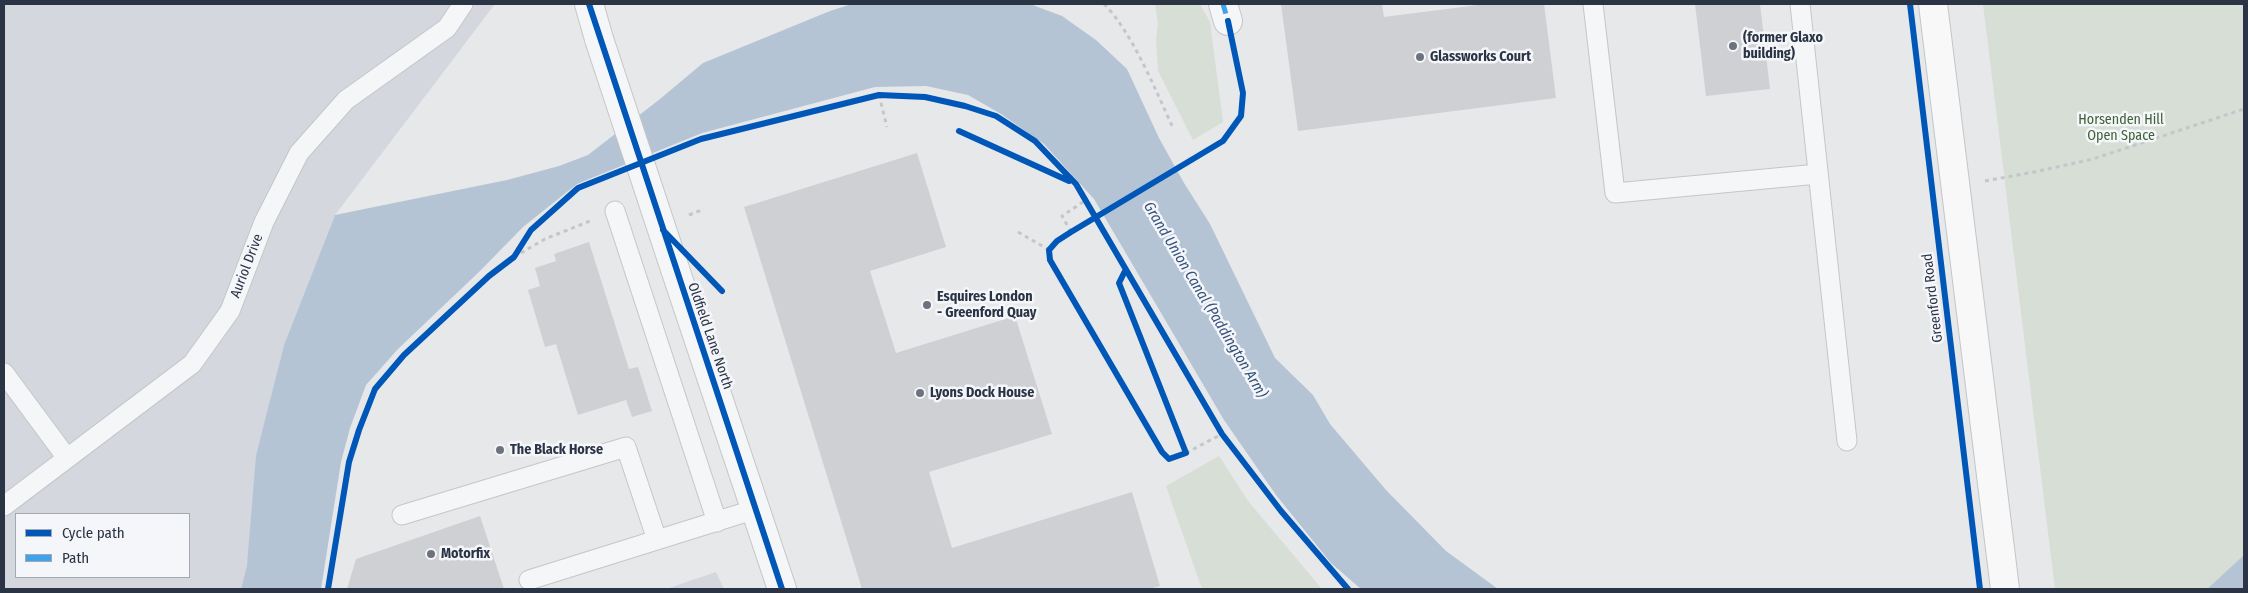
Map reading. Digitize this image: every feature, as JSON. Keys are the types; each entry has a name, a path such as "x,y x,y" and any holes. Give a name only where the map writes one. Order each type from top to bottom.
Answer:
{"main road":[{"path":"1933,4 2005,589"}],"street":[{"name":"Oldfield Lane North","path":"589,4 675,270 782,589"}],"lane":[{"name":"Auriol Drive","path":"4,506 192,364 230,311 264,222 299,152 346,100 446,28 463,4"},
{"path":"1593,4 1615,193 1818,174"},
{"path":"1800,4 1847,441"},
{"path":"615,211 717,522"},
{"path":"4,373 68,458"},
{"path":"402,515 626,446 657,540"},
{"path":"529,580 756,509"}],"path":[{"path":"1104,4 1115,14 1173,128"},
{"path":"879,95 887,126"},
{"path":"870,96 888,96"},
{"path":"1954,186 2034,172 2093,159 2244,110"},
{"path":"514,257 531,230 578,188 614,173"},
{"path":"601,178 603,184"},
{"path":"1081,192 1091,208"},
{"path":"1071,232 1062,216 1086,200"},
{"path":"328,589 350,462 359,430 375,388 404,355 444,316 489,276 514,257 545,239 615,211"},
{"path":"1064,237 1080,227"},
{"path":"1018,232 1051,248 1050,260"},
{"path":"1217,425 1228,442"},
{"path":"1182,444 1182,455 1222,434"}],"shaded area":[{"path":"4,4 495,4 335,215 284,345 270,400 247,565 241,589 4,589"},
{"path":"716,572 724,589 666,589"}],"green space":[{"path":"1155,4 1200,4 1210,22 1223,122 1193,140 1158,71 1156,41 1158,23"},
{"name":"Horsenden Hill Open Space","path":"1983,4 2244,4 2244,555 2207,589 2055,589"},
{"path":"1219,456 1248,501 1322,589 1202,589 1166,486"}],"water":[{"name":"Grand Union Canal (Paddington Arm)","path":"852,4 1030,4 1062,16 1096,40 1127,69 1159,138 1210,224 1275,358 1313,395 1330,424 1386,490 1446,551 1498,589 1361,589 1331,563 1276,495 1224,420 1094,199 1044,144 1001,114 968,95 926,86 875,87 702,133 577,184 523,227 398,349 366,385 350,428 341,462 321,589 241,589 247,565 256,456 270,400 284,345 335,215 507,180 559,166 588,155 703,63 830,11"},
{"path":"2244,555 2244,589 2207,589"}],"building":[{"name":"Glassworks Court","path":"1281,4 1382,4 1384,17 1486,4 1544,4 1556,98 1298,131"},
{"name":"(former Glaxo building)","path":"1695,4 1760,4 1770,89 1706,96"},
{"name":"Lyons Dock House","path":"917,153 946,247 870,271 896,353 1015,316 1052,434 929,472 952,548 1132,492 1160,586 1149,589 862,589 744,207"},
{"path":"589,242 629,369 638,367 652,411 632,417 626,400 578,415 556,344 545,347 528,290 540,286 535,268 556,261 554,254"},
{"name":"Motorfix","path":"480,516 504,589 347,589 356,559"}],"marked path":[{"path":"1223,4 1228,21"}],"cycle path":[{"path":"589,4 782,589"},
{"name":"Greenford Road","path":"1910,4 1980,589"},
{"path":"1125,271 1119,283 1186,453 1169,459 1162,452 1050,260 1049,250 1057,241 1071,232 1223,141 1241,116 1243,93 1228,21"},
{"path":"328,589 349,462 375,389 404,355 489,276 514,257 531,230 578,188 701,139 879,95 925,97 965,106 996,116 1035,141 1076,184 1222,434 1281,511 1348,589"},
{"path":"959,131 1069,181"},
{"path":"663,230 722,291"}],"place":[{"name":"(former Glaxo building)","path":"1733,46"},
{"name":"Glassworks Court","path":"1420,57"},
{"name":"Esquires London - Greenford Quay","path":"927,305"},
{"name":"Lyons Dock House","path":"920,393"},
{"name":"The Black Horse","path":"500,450"},
{"name":"Motorfix","path":"431,554"}]}
